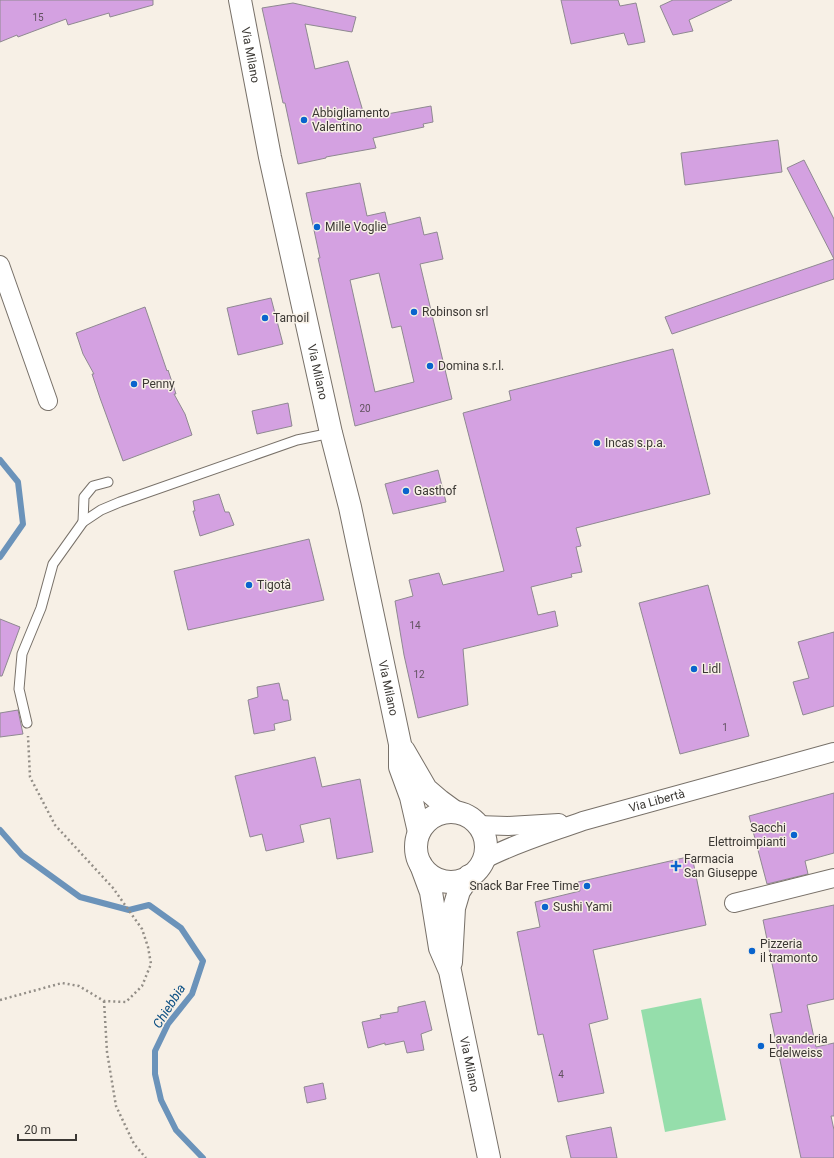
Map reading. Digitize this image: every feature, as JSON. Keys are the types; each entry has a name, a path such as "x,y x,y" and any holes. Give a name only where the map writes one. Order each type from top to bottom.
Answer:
{"main road":[{"name":"Via Milano","path":"240,0 270,157 331,433 350,507 400,744 400,767 411,797 419,832 416,843 416,854 431,892 440,948 450,971 489,1158"},
{"name":"Via Milano","path":"400,744 426,789 455,812 471,819 477,825"},
{"path":"419,832 425,823 434,816 444,812 455,812"},
{"path":"477,825 482,832 485,841 483,860"},
{"name":"Via Milano","path":"450,971 454,908 459,892 470,876 478,869 483,860"},
{"path":"421,865 428,873 438,879 448,882 470,876"}],"street":[{"path":"0,265 48,401"},
{"name":"Via Libertà","path":"483,860 512,846 584,821 834,752"},
{"path":"477,825 529,826 584,821"},
{"path":"734,903 834,878"}],"lane":[{"path":"27,723 19,689 22,654 41,608 53,564 83,522 101,510 120,502 297,440 331,433"},
{"path":"83,522 84,497 93,486 108,482"}],"path":[{"path":"0,1000 62,982 79,986 104,1001 126,1002 142,986 151,964 142,929 112,888 55,825 30,777 27,723"},
{"path":"104,1001 107,1052 116,1106 134,1144 146,1158"}],"green space":[{"path":"701,998 726,1120 665,1132 641,1010"}],"building":[{"path":"0,0 153,0 153,5 110,17 109,13 68,25 66,19 18,37 17,35 0,42"},
{"path":"561,0 618,0 620,6 636,3 645,42 628,45 624,33 571,44"},
{"path":"673,0 732,0 689,20 693,31 673,35 660,6"},
{"path":"293,3 356,17 352,32 305,24 315,69 348,61 365,118 431,106 433,122 423,124 424,127 373,138 376,148 326,157 298,164 262,8"},
{"path":"778,140 782,172 685,185 681,153"},
{"path":"804,160 834,219 834,259 787,168"},
{"path":"360,183 367,216 385,212 388,225 420,217 424,235 437,232 443,259 420,264 452,399 355,426 318,258 320,258 306,193","holes":["379,273 392,328 401,326 414,382 375,392 350,280"]},
{"path":"834,259 834,279 672,334 665,317"},
{"path":"271,298 283,344 238,355 227,308"},
{"name":"Penny","path":"145,307 176,394 174,394 185,414 192,435 123,461 92,374 94,374 83,354 76,333"},
{"path":"673,349 710,494 576,528 581,546 576,547 582,572 571,574 572,577 531,587 538,615 555,611 558,626 463,649 468,705 418,718 404,655 395,601 413,596 409,580 439,573 443,585 504,571 463,413 511,400 509,391"},
{"path":"288,403 292,426 257,434 252,411"},
{"path":"438,470 446,502 393,514 385,484"},
{"path":"219,494 225,512 229,512 234,525 200,536 193,511 195,511 193,501"},
{"name":"Tigotà","path":"309,539 324,600 188,630 174,571"},
{"name":"Lidl","path":"708,585 749,736 680,754 639,603"},
{"path":"0,619 20,627 2,676 0,676"},
{"path":"834,632 834,706 803,715 793,682 809,678 798,642"},
{"path":"279,683 283,700 288,700 291,720 274,724 275,730 254,734 248,700 258,697 257,687"},
{"path":"18,710 23,734 0,737 0,713"},
{"path":"315,757 322,787 360,779 373,852 337,859 330,818 300,825 304,842 266,851 262,834 250,837 235,776"},
{"name":"Sacchi Elettroimpianti","path":"834,793 834,853 805,861 808,874 767,884 749,816"},
{"path":"692,856 706,925 593,950 608,1019 589,1024 604,1093 558,1102 543,1034 538,1035 517,932 540,927 535,902 580,891 578,882"},
{"path":"834,905 834,999 807,1005 816,1047 834,1043 834,1116 831,1116 834,1130 834,1158 801,1158 770,1014 782,1012 763,920"},
{"path":"425,1001 432,1030 421,1034 424,1050 407,1053 404,1041 385,1045 385,1043 368,1048 362,1022 381,1018 380,1015 398,1012 398,1007"},
{"path":"323,1083 326,1099 307,1103 304,1087"},
{"path":"611,1127 617,1158 571,1158 566,1136"}],"waterway":[{"name":"Chiebbia","path":"0,460 18,482 23,524 0,557"},
{"name":"Chiebbia","path":"0,830 22,855 80,897 129,910 149,905 181,928 203,961 192,994 168,1024 155,1051 155,1074 161,1100 176,1130 203,1158"}],"place":[{"name":"Abbigliamento Valentino","path":"304,120"},
{"name":"Mille Voglie","path":"317,227"},
{"name":"Robinson srl","path":"414,312"},
{"name":"Tamoil","path":"265,318"},
{"name":"Domina s.r.l.","path":"430,366"},
{"name":"Penny","path":"134,384"},
{"name":"Incas s.p.a.","path":"597,443"},
{"name":"Gasthof","path":"406,491"},
{"name":"Tigotà","path":"249,585"},
{"name":"Lidl","path":"694,669"},
{"name":"Sacchi Elettroimpianti","path":"794,835"},
{"name":"Farmacia San Giuseppe","path":"676,866"},
{"name":"Snack Bar Free Time","path":"587,886"},
{"name":"Sushi Yami","path":"545,907"},
{"name":"Pizzeria il tramonto","path":"752,951"},
{"name":"Lavanderia Edelweiss","path":"761,1046"}]}
